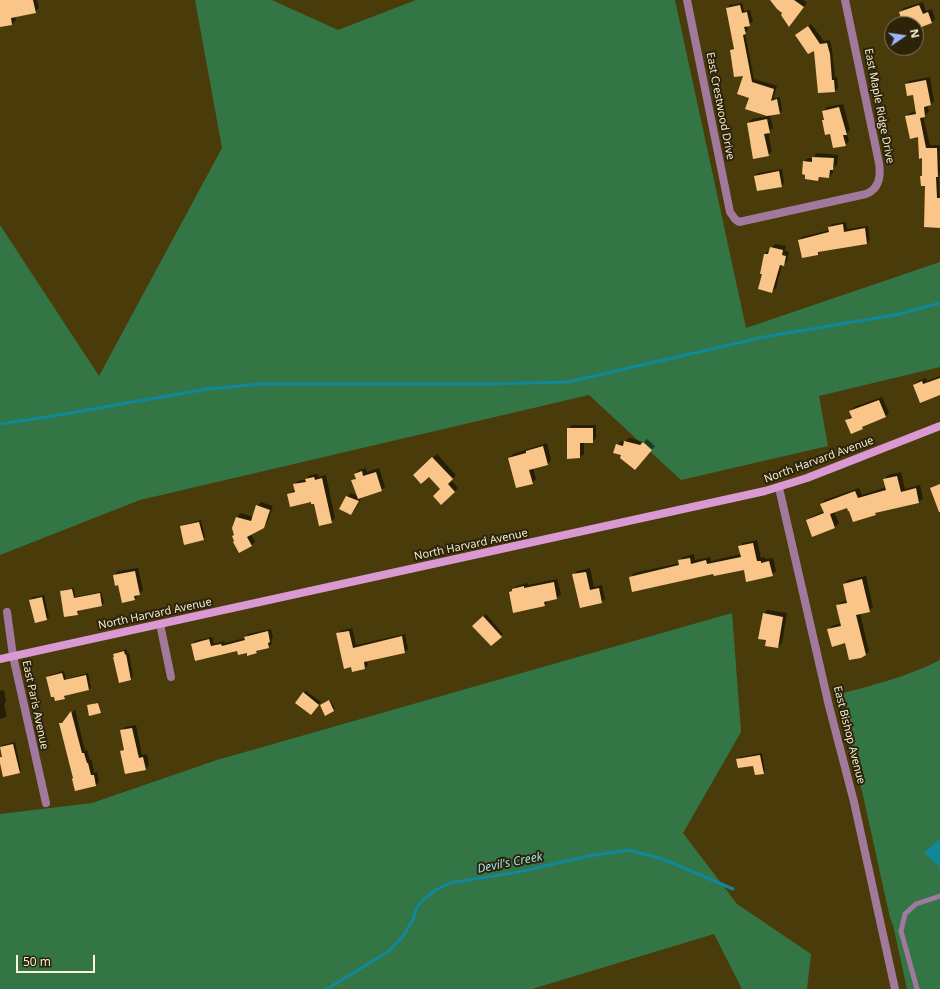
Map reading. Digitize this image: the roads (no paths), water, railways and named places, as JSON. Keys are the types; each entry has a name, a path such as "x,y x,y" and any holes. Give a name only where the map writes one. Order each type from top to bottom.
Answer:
{"street":[{"name":"East Crestwood Drive","path":"687,0 730,210 733,217"},
{"name":"East Maple Ridge Drive","path":"733,217 739,222 866,194 877,185 880,175 879,163 845,0"},
{"name":"North Harvard Avenue","path":"0,659 779,488 940,426"},
{"name":"East Bishop Avenue","path":"779,488 829,706 854,802 895,989"},
{"name":"East Paris Avenue","path":"7,612 13,656 46,803"},
{"path":"160,624 171,677"}],"lane":[{"path":"917,989 901,931 905,914 916,904 940,896"}],"water":[{"path":"940,839 940,867 924,853"}],"waterway":[{"path":"0,424 207,389 260,384 489,384 568,382 764,337 895,315 940,303"},
{"name":"Devil's Creek","path":"327,989 389,951 404,935 414,917 417,907 423,900 434,891 450,883 518,872 589,856 628,850 663,859 733,889"}]}
